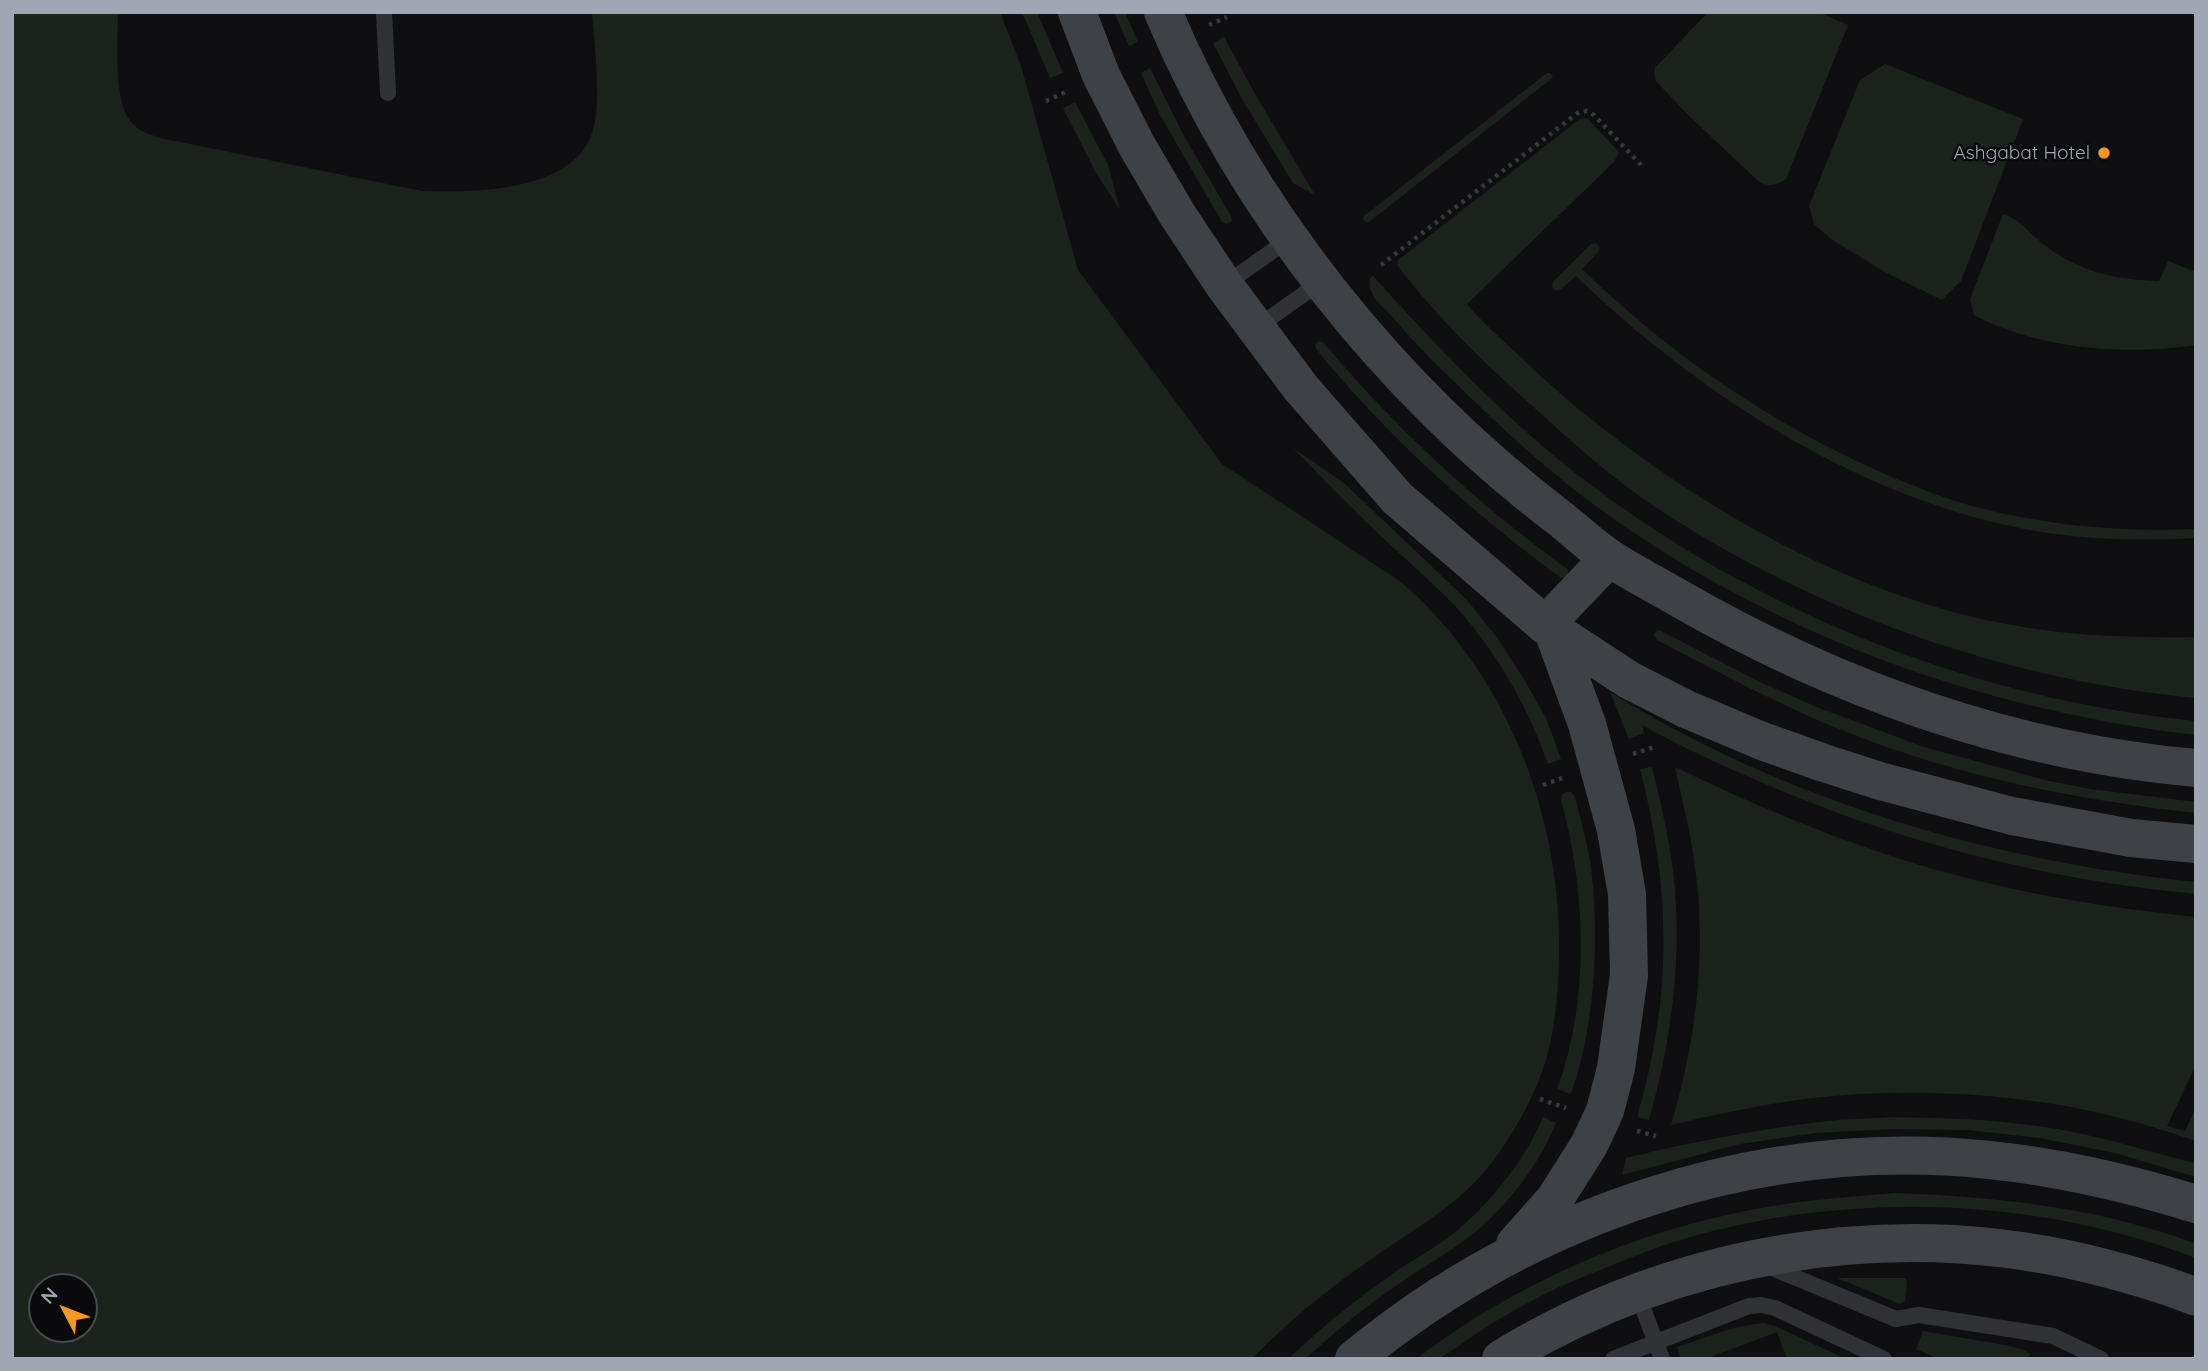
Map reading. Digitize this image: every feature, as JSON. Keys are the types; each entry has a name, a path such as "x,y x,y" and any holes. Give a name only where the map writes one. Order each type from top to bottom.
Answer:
{"street":[{"path":"1077,12 1101,75 1137,146 1177,214 1224,285 1301,388 1397,498 1549,628 1629,680 1686,709 1762,741 1824,763 1880,781 2012,816 2131,838 2196,844"},
{"path":"1163,12 1212,113 1291,239 1362,331 1453,429 1512,482 1609,558 1727,625 1789,656 1903,704 2033,742 2143,764 2196,768"},
{"path":"1549,628 1609,558"},
{"path":"1504,1257 1555,1199 1589,1145 1605,1111 1616,1068 1629,975 1627,894 1616,830 1587,724 1566,663 1549,628"},
{"path":"1354,1359 1441,1293 1504,1257 1568,1226 1646,1197 1704,1181 1773,1167 1845,1159 1916,1156 1988,1159 2059,1169 2128,1184 2196,1205"},
{"path":"1507,1357 1527,1342 1637,1292 1717,1267 1784,1253 1852,1245 1920,1243 1987,1247 2055,1256 2121,1272 2196,1297"}],"lane":[{"path":"384,12 388,93"},
{"path":"1224,285 1291,239"},
{"path":"1256,328 1322,281"},
{"path":"1751,1260 1896,1319 1919,1315 2053,1336 2101,1359"},
{"path":"1637,1292 1662,1359"},
{"path":"1613,1359 1761,1304 1884,1359"}],"path":[{"path":"1381,265 1579,112 1587,111 1594,115 1641,165"}],"shaded area":[{"path":"12,12 118,12 121,100 131,122 148,134 422,191 443,192 492,189 541,179 579,155 595,124 597,75 592,12 1000,12 1021,66 1078,270 1222,464 1401,582 1439,619 1471,660 1499,705 1522,753 1539,803 1551,854 1558,907 1559,959 1553,1029 1538,1082 1511,1135 1486,1170 1461,1195 1326,1292 1252,1359 12,1359"},
{"path":"1022,12 1037,12 1063,73 1050,78"},
{"path":"1114,12 1125,12 1138,42 1129,46"},
{"path":"1708,12 1818,12 1848,25 1786,179 1779,183 1768,185 1758,181 1656,81 1655,68"},
{"path":"1224,37 1315,195 1293,183 1242,99 1213,43"},
{"path":"1885,64 2023,119 1961,281 1942,300 1885,272 1831,239 1814,224 1809,206 1860,80"},
{"path":"1150,68 1184,136 1231,216 1232,221 1227,224 1222,222 1160,115 1141,73"},
{"path":"1547,73 1553,76 1551,79 1369,222 1365,222 1364,216"},
{"path":"1075,102 1108,165 1120,210 1095,171 1063,108"},
{"path":"1585,118 1619,152 1614,162 1467,304 1477,316 1566,398 1644,460 1691,492 1791,549 1897,594 2006,624 2100,635 2196,637 2196,698 2057,676 1989,659 1922,638 1792,585 1729,552 1632,490 1579,448 1494,370 1427,302 1397,265 1398,260 1580,119"},
{"path":"2003,214 2019,223 2055,253 2097,272 2127,279 2159,281 2168,261 2196,272 2196,345 2141,350 2083,347 2026,336 1974,315 1970,299"},
{"path":"1596,243 1600,247 1598,252 1582,269 1653,333 1731,390 1813,439 1856,461 1934,494 1997,512 2082,526 2196,529 2196,538 2122,539 2048,533 1982,519 1917,499 1854,472 1793,440 1734,404 1678,364 1576,276 1556,291 1552,287 1553,282 1591,244"},
{"path":"1373,276 1504,412 1561,462 1658,532 1728,574 1801,611 1877,644 1955,671 2035,694 2115,710 2196,721 2196,735 2125,725 1991,695 1867,654 1747,600 1635,533 1545,466 1429,357 1377,301 1370,287 1370,278"},
{"path":"1319,341 1324,343 1351,375 1439,464 1501,518 1567,569 1569,574 1566,578 1561,578 1494,526 1431,471 1343,381 1316,349 1315,344"},
{"path":"1293,448 1344,483 1466,599 1496,636 1525,681 1546,718 1561,759 1548,764 1521,701 1472,625"},
{"path":"1659,630 1760,682 1819,708 1924,747 2045,780 2090,789 2196,802 2196,813 2063,794 2020,785 1891,749 1824,723 1728,677 1657,640 1654,634"},
{"path":"1610,692 1677,731 1747,765 1892,820 2043,859 2196,882 2196,894 2139,888 2027,868 1972,855 1862,822 1741,774 1642,725 1644,733 1629,739"},
{"path":"1652,767 1671,858 1677,934 1669,1028 1649,1120 1637,1117 1657,1029 1664,943 1658,857 1640,769"},
{"path":"1675,767 1794,820 1916,864 2049,896 2196,917 2196,1065 2167,1126 2185,1131 2196,1108 2196,1141 2151,1126 2087,1110 2009,1098 1929,1093 1812,1098 1671,1125 1693,1030 1700,932 1693,854"},
{"path":"1566,792 1571,792 1575,797 1587,844 1595,918 1591,1008 1571,1094 1557,1089 1575,1020 1581,945 1576,870 1561,800"},
{"path":"1543,1117 1556,1123 1541,1154 1510,1197 1486,1223 1370,1304 1305,1359 1288,1359 1359,1299 1442,1242 1472,1217 1514,1169"},
{"path":"1892,1117 2001,1122 2077,1133 2196,1164 2196,1177 2115,1153 2040,1138 1967,1130 1891,1129 1815,1133 1740,1144 1622,1175 1626,1158 1672,1147 1788,1126"},
{"path":"1895,1193 2010,1201 2085,1213 2159,1231 2196,1244 2196,1258 2135,1238 2009,1212 1944,1207 1880,1207 1816,1212 1752,1222 1690,1237 1645,1252 1537,1298 1437,1359 1416,1359 1493,1307 1535,1284 1621,1246 1666,1231 1756,1209"},
{"path":"1837,1278 1905,1278 1905,1301 1900,1304"},
{"path":"1764,1323 1846,1359 1787,1359 1777,1332 1705,1359 1681,1359 1677,1347 1731,1329"},
{"path":"1923,1331 2010,1346 2030,1354 2028,1359 1938,1359 1916,1349"}],"place":[{"name":"Ashgabat Hotel","path":"2104,153"}]}
